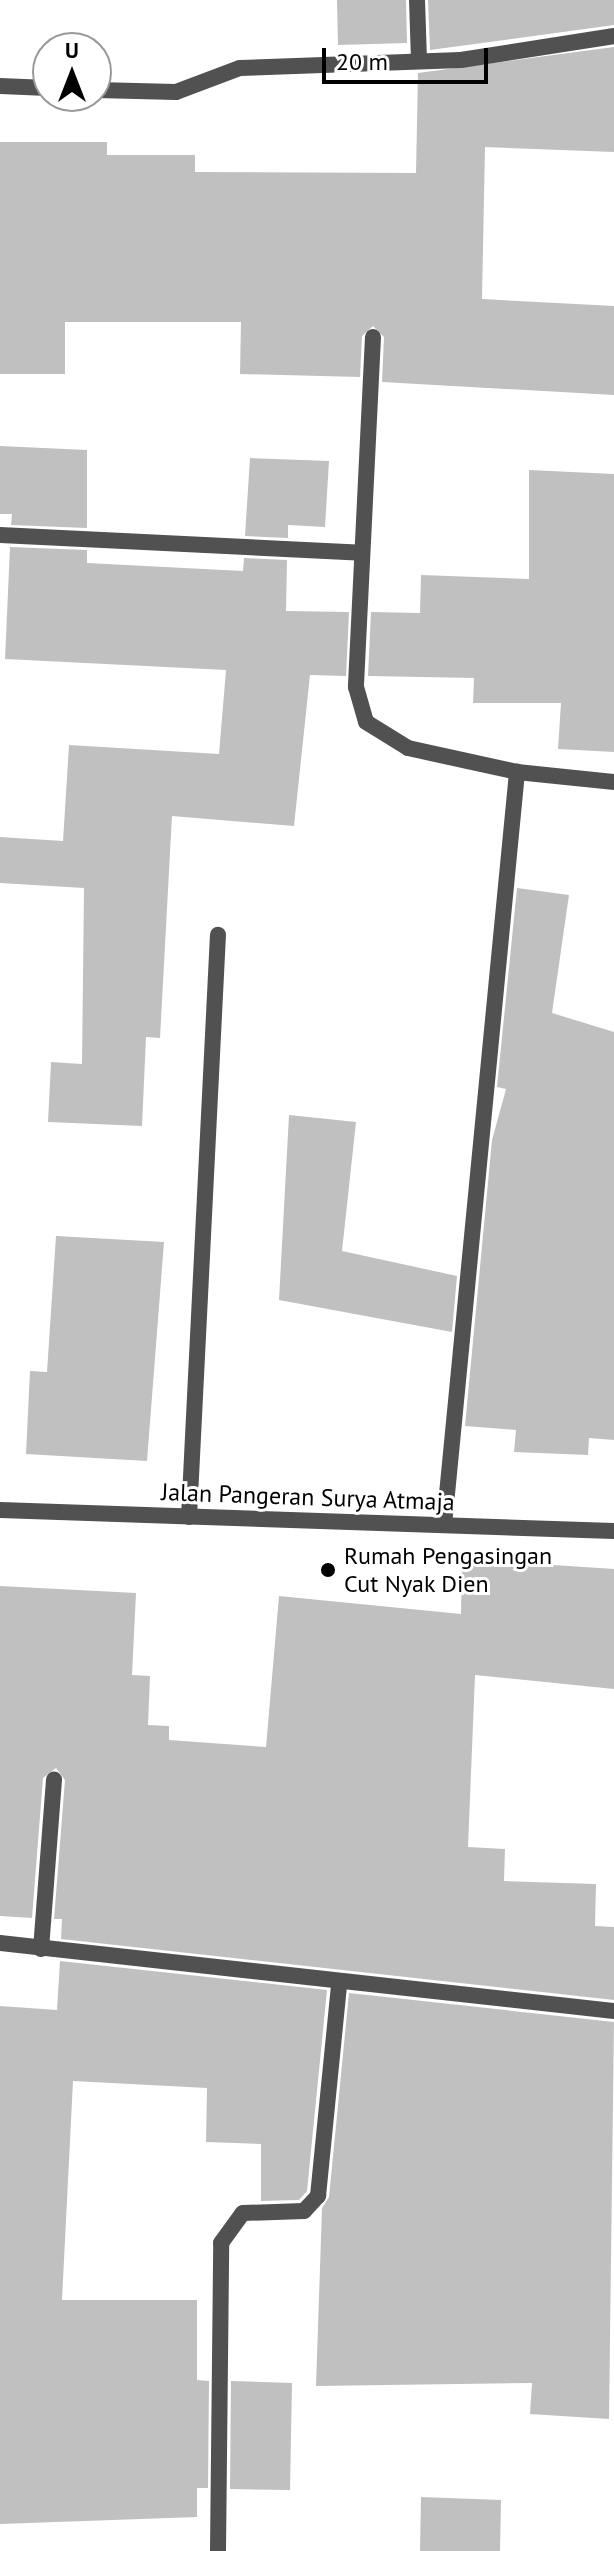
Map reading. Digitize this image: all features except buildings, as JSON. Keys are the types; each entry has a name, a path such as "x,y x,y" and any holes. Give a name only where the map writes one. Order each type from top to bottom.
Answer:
{"street":[{"path":"417,0 419,61"},
{"path":"112,90 176,92 240,68 419,61 614,36"},
{"path":"0,86 32,87"},
{"path":"373,337 356,687 366,722 408,748 517,772 614,782"},
{"path":"0,535 362,553"},
{"path":"444,1525 517,772"},
{"path":"189,1517 218,935"},
{"name":"Jalan Pangeran Surya Atmaja","path":"0,1510 614,1531"},
{"path":"41,1949 54,1779"},
{"path":"0,1943 339,1984 614,2011"},
{"path":"218,2551 221,2243 228,2225 243,2213 304,2211 318,2196 339,1984"}],"place":[{"name":"Rumah Pengasingan Cut Nyak Dien","path":"328,1570"}]}
